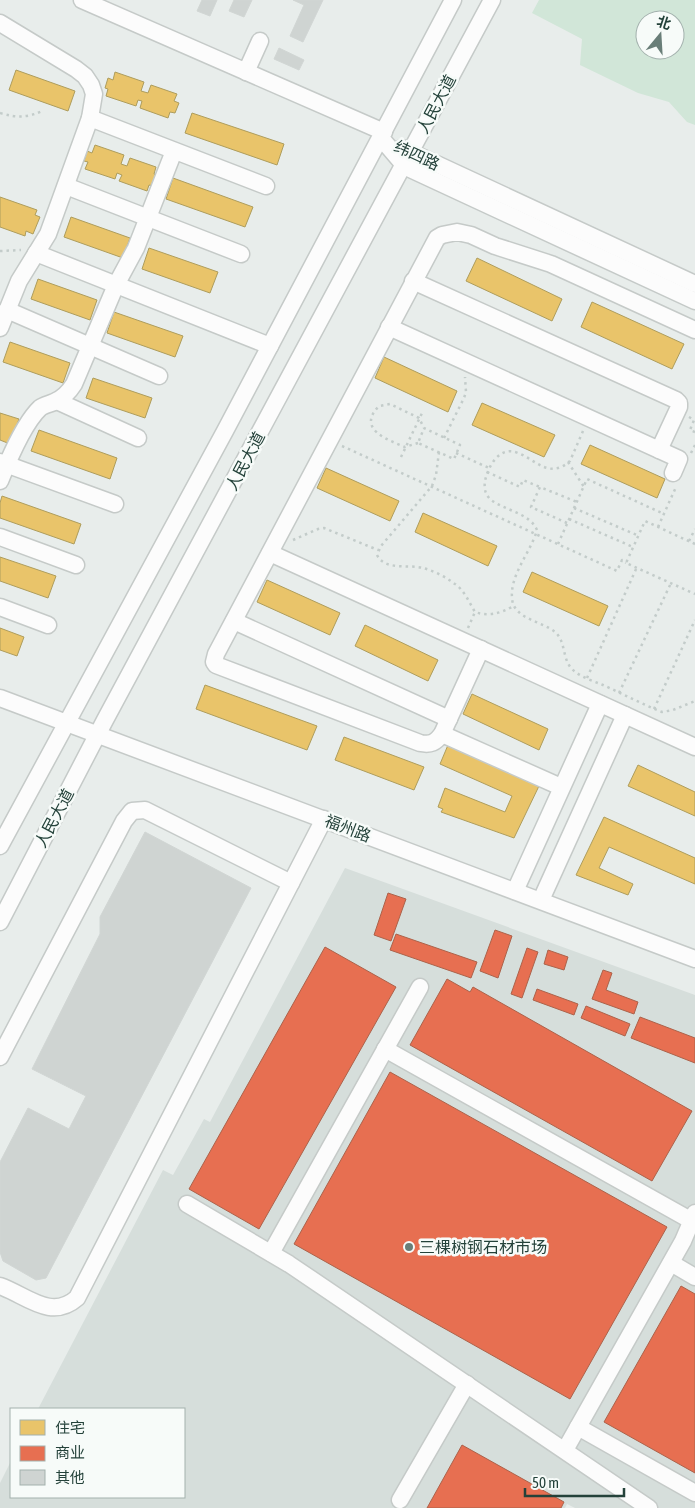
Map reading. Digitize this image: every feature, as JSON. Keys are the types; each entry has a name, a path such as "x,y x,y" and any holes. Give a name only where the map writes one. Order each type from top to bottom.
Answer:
{"street":[{"path":"82,0 246,72 382,135"},
{"name":"人民大道","path":"0,846 270,346 453,0"},
{"name":"人民大道","path":"0,922 98,734 492,0"},
{"path":"0,23 84,76 91,85 94,94 90,118 48,234 19,281 0,328"},
{"path":"246,72 260,41"},
{"path":"90,118 266,186"},
{"name":"纬四路","path":"382,135 407,159 695,301"},
{"path":"0,481 4,463 31,419 41,407 57,402 67,394 74,384 116,285 136,248 174,151"},
{"name":"纬四路","path":"407,159 695,284"},
{"path":"66,186 241,254"},
{"path":"480,649 445,726 434,743 430,744 420,743 216,665 214,662 216,654 436,238 457,232 471,235 495,246 551,264 695,330"},
{"path":"36,253 270,346"},
{"path":"413,281 676,400 679,403 679,407 659,450"},
{"path":"7,310 159,376"},
{"path":"389,326 679,459 673,473"},
{"path":"57,402 138,438"},
{"path":"4,463 115,504"},
{"path":"0,537 76,565"},
{"path":"270,553 695,747"},
{"path":"0,607 48,625"},
{"path":"234,621 445,726 562,787"},
{"name":"福州路","path":"0,698 695,958"},
{"path":"515,890 562,787 612,709"},
{"path":"541,900 612,709"},
{"path":"0,1057 124,820 132,811 146,810 291,883"},
{"path":"0,1286 35,1303 56,1308 68,1305 76,1298 324,819"},
{"path":"271,1253 420,987"},
{"path":"385,1049 693,1217 671,1263 564,1450"},
{"path":"188,1204 289,1264 649,1508"},
{"path":"671,1263 695,1277"},
{"path":"400,1500 467,1384"},
{"path":"578,1427 695,1493"}],"path":[{"path":"0,113 13,117 32,116 44,110"},
{"path":"0,251 30,250 36,253"},
{"path":"444,438 466,392 465,374 457,358"},
{"path":"384,404 390,404 419,418 424,428 444,438 460,445 454,459 418,443 405,447 378,435 373,430 372,416 374,410 384,404"},
{"path":"401,456 422,411"},
{"path":"589,418 566,464 548,468 539,466 516,452 510,451 497,457 487,472 484,484 487,496 492,501 528,520 537,530 513,584 514,606 528,618 556,632 571,668 586,678 662,712 667,712 695,701"},
{"path":"418,443 424,428"},
{"path":"329,440 617,571 622,560 695,594"},
{"path":"439,452 436,475 432,486 378,550 379,560 385,563 422,568 439,575 461,590 475,612 490,616 514,606"},
{"path":"456,453 489,468"},
{"path":"568,462 584,487"},
{"path":"487,472 520,487 523,480 577,502"},
{"path":"558,544 587,478 664,514"},
{"path":"540,487 531,507 568,523"},
{"path":"574,508 639,536"},
{"path":"569,519 633,547"},
{"path":"626,563 645,521 695,544"},
{"path":"293,540 324,528 378,550"},
{"path":"689,542 695,529"},
{"path":"586,678 636,568"},
{"path":"612,709 670,583"},
{"path":"654,709 695,620"}],"shaded area":[{"name":"三棵树钢石材市场","path":"345,868 695,995 695,1508 575,1508 567,1504 565,1508 0,1508 0,1483 10,1463 10,1498 185,1498 185,1408 39,1408 163,1170 173,1175 204,1119 210,1122"}],"green space":[{"path":"539,0 695,0 695,125 687,122 669,102 638,93 580,65 582,39 532,13"}],"building: 住宅":[{"path":"16,70 75,91 68,111 9,90"},
{"path":"115,72 144,82 141,91 148,93 151,85 177,94 174,101 179,103 175,113 170,112 168,118 140,108 142,101 138,100 136,106 106,96 108,89 105,88 108,78 113,80"},
{"path":"192,113 284,144 277,165 185,133"},
{"path":"95,145 124,155 121,164 127,166 130,158 156,167 154,174 158,176 154,186 149,185 147,191 119,181 122,175 117,173 115,179 85,169 88,162 84,161 87,151 92,153"},
{"path":"173,178 253,207 245,227 166,199"},
{"path":"0,197 37,210 35,215 40,217 33,234 26,231 25,236 0,227"},
{"path":"71,217 130,238 123,258 64,237"},
{"path":"149,248 218,272 210,293 142,269"},
{"path":"477,258 562,299 552,321 466,281"},
{"path":"38,279 97,300 90,320 31,299"},
{"path":"592,302 684,344 672,369 581,327"},
{"path":"114,312 183,336 175,357 107,333"},
{"path":"10,342 70,363 63,383 3,362"},
{"path":"384,357 457,391 448,412 375,378"},
{"path":"93,378 152,398 145,418 86,398"},
{"path":"482,403 555,435 544,457 472,425"},
{"path":"0,413 19,419 10,444 0,440"},
{"path":"39,430 117,458 110,479 31,451"},
{"path":"590,445 665,479 657,498 581,464"},
{"path":"326,468 399,501 390,521 317,488"},
{"path":"2,496 81,524 74,544 0,518"},
{"path":"423,513 497,546 488,566 415,532"},
{"path":"0,557 56,576 48,598 0,581"},
{"path":"532,572 608,606 599,626 523,592"},
{"path":"267,580 340,613 330,635 257,602"},
{"path":"365,625 438,660 428,681 355,646"},
{"path":"0,628 24,637 17,656 0,650"},
{"path":"205,685 317,726 307,750 196,709"},
{"path":"472,694 548,729 539,750 463,714"},
{"path":"344,737 424,767 414,790 335,760"},
{"path":"448,745 539,786 514,838 441,812 443,809 438,807 445,788 505,812 512,796 440,764"},
{"path":"638,765 695,792 695,816 628,786"},
{"path":"604,817 695,858 695,884 609,847 599,868 633,884 628,895 576,875"}],"building: 商业":[{"path":"388,893 406,899 391,941 374,935"},
{"path":"495,930 512,936 498,978 480,971"},
{"path":"396,934 477,962 471,978 390,950"},
{"path":"325,947 396,987 259,1229 189,1189"},
{"path":"527,948 538,952 522,998 511,994"},
{"path":"548,950 568,957 564,970 544,964"},
{"path":"603,970 612,973 606,990 638,1002 634,1014 592,999"},
{"path":"447,979 470,992 473,987 692,1111 652,1181 410,1045"},
{"path":"537,989 578,1004 574,1015 533,1000"},
{"path":"586,1006 630,1024 625,1036 581,1018"},
{"path":"640,1017 695,1038 695,1063 631,1038"},
{"path":"390,1072 667,1227 570,1399 294,1244"},
{"path":"681,1286 695,1294 695,1473 604,1422"},
{"path":"462,1445 564,1502 561,1508 427,1508"}],"building: 其他":[{"path":"202,0 217,0 210,16 197,11"},
{"path":"234,0 252,0 244,17 229,11"},
{"path":"293,0 323,0 303,42 290,36 304,5"},
{"path":"279,48 304,60 299,70 274,59"},
{"path":"145,832 251,888 46,1278 36,1280 3,1261 0,1252 0,1162 28,1108 69,1129 86,1096 32,1069 100,934 100,917"}],"place":[{"name":"三棵树钢石材市场","path":"409,1247"}]}
